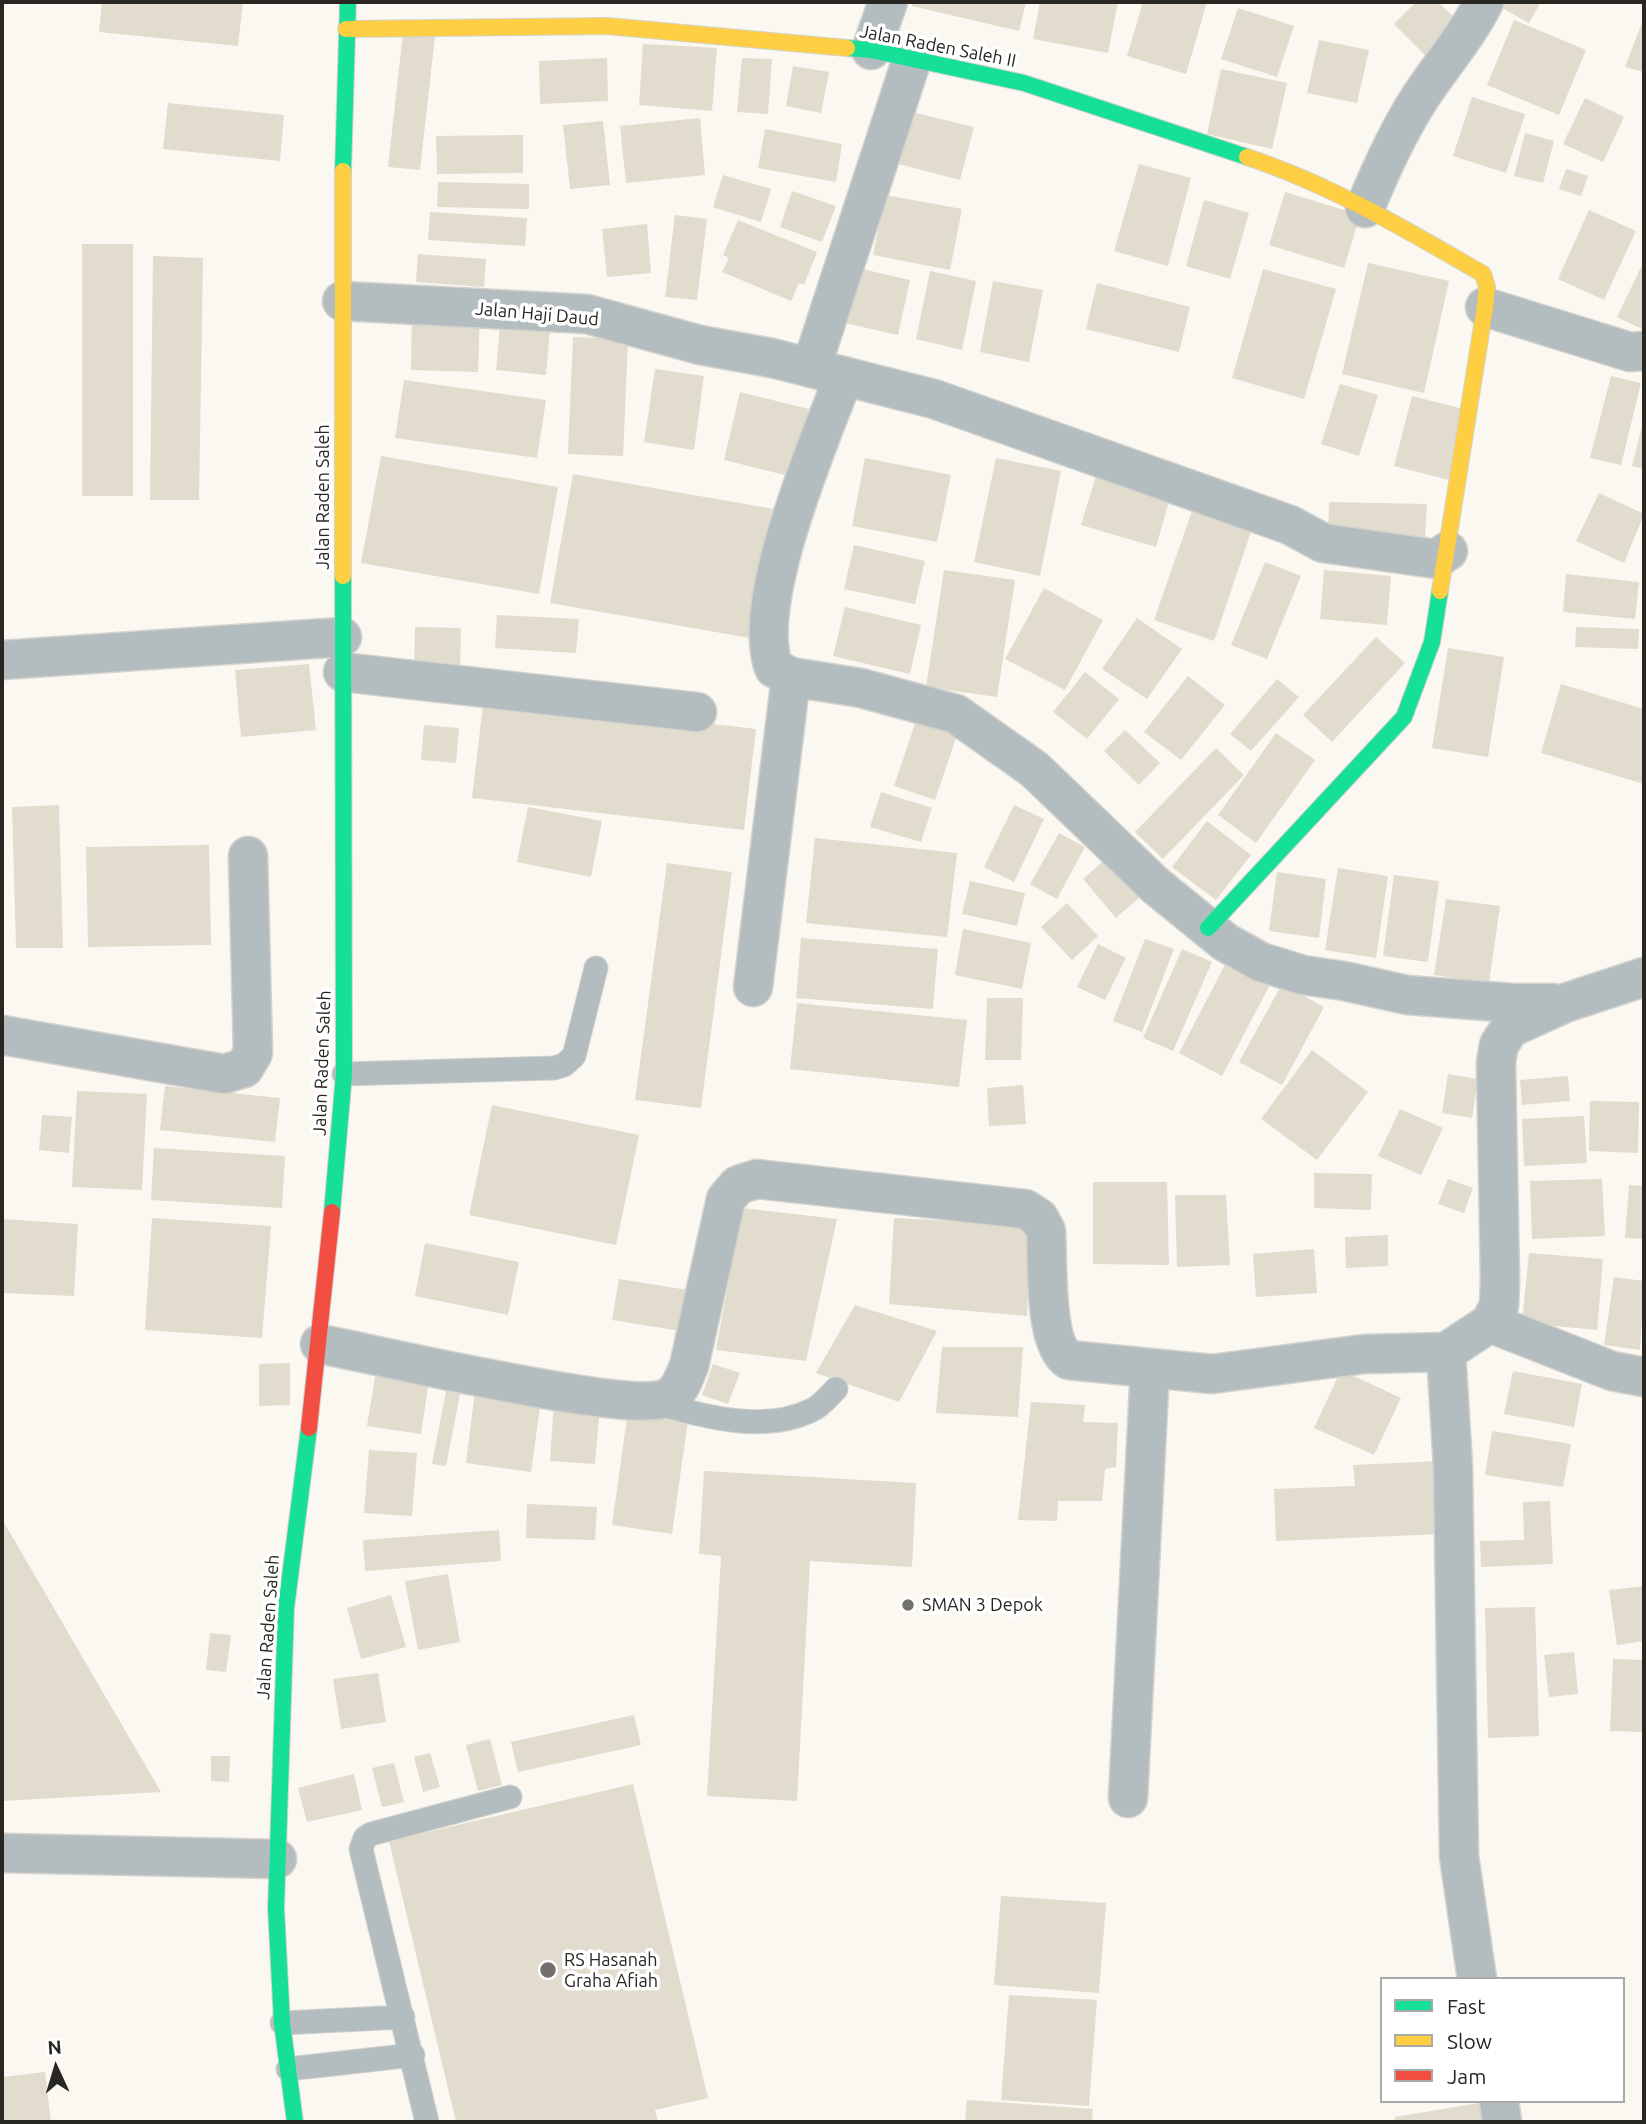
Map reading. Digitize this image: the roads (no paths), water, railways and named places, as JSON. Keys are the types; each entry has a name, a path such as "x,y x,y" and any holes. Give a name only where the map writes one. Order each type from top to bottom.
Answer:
{"street":[{"name":"Jalan Raden Saleh","path":"295,2122 282,2023 276,1908 277,1859 286,1608 320,1344 344,1074 342,300 348,2"},
{"path":"871,50 888,2"},
{"path":"1365,208 1384,161 1420,97 1472,26 1484,2"},
{"name":"Jalan Raden Saleh II","path":"346,29 607,26 871,50 912,59 1037,88 1294,173 1365,208 1484,290"},
{"path":"912,59 827,372 807,470 768,618 767,650 774,668 790,677 861,688 956,714 1034,769 1155,886 1208,928 1261,962 1303,975 1407,995 1512,1003 1565,1003"},
{"path":"1208,928 1404,717 1433,642 1484,290 1630,352 1644,351"},
{"name":"Jalan Haji Daud","path":"342,300 587,314 700,345 827,372 947,404 1290,525 1323,543 1436,559 1448,551"},
{"path":"2,660 342,654 697,712"},
{"path":"753,987 790,677"},
{"path":"2,1035 224,1074 244,1068 253,1053 248,856"},
{"path":"320,1344 583,1396 653,1402 669,1397 680,1388 689,1366 726,1199 738,1185 757,1179 1025,1209 1040,1218 1046,1231 1052,1331 1063,1356 1069,1360 1212,1374 1364,1354 1446,1352 1490,1323 1499,1306 1496,1062 1499,1045 1510,1028 1565,1003 1644,977"},
{"path":"1490,1323 1612,1371 1644,1377"},
{"path":"1446,1352 1454,1466 1459,1856 1477,1977"},
{"path":"1128,1798 1150,1368"},
{"path":"2,1853 277,1859"},
{"path":"1499,2103 1503,2122"}],"lane":[{"path":"344,1074 554,1068 564,1065 574,1056 596,968"},
{"path":"653,1402 687,1412 761,1420 787,1418 814,1409 836,1389"},
{"path":"427,2122 413,2055 361,1853 363,1841 371,1835 510,1797"},
{"path":"282,2023 403,2017"},
{"path":"288,2069 413,2055"}],"place":[{"name":"SMAN 3 Depok","path":"908,1605"},
{"name":"RS Hasanah Graha Afiah","path":"548,1970"}]}
